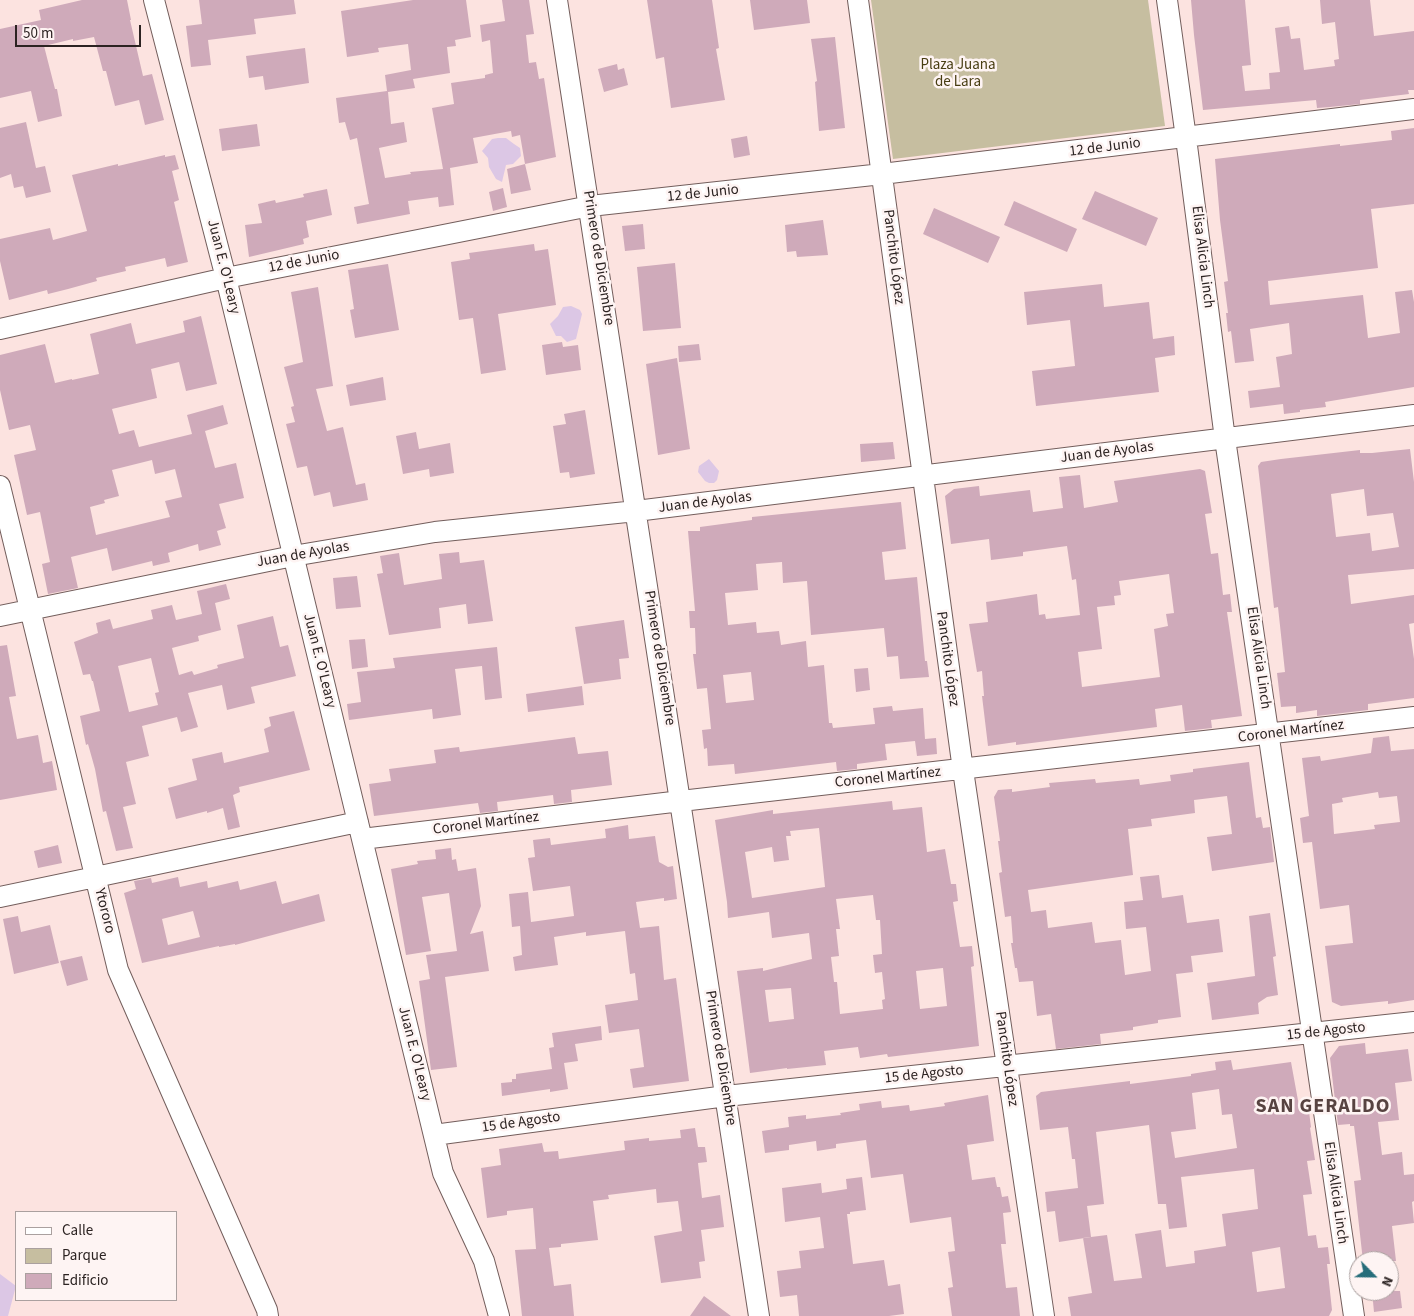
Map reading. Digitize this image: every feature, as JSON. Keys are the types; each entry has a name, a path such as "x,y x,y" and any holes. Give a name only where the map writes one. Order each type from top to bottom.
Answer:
{"street":[{"name":"Juan E. O'Leary","path":"154,0 226,278 443,1173 484,1262 499,1316"},
{"name":"Primero de Diciembre","path":"557,0 760,1316"},
{"name":"Panchito López","path":"858,0 963,770 1044,1316"},
{"name":"Elisa Alicia Linch","path":"1167,0 1225,439 1354,1316"},
{"name":"12 de Junio","path":"0,329 226,278 590,206 882,174 1414,109"},
{"name":"Juan de Ayolas","path":"0,616 293,556 435,532 636,512 1414,415"},
{"name":"Ytororo","path":"0,486 118,970 268,1316"},
{"name":"Coronel Martínez","path":"0,897 95,877 360,831 681,801 1414,718"},
{"name":"15 de Agosto","path":"434,1135 726,1096 1414,1022"}],"green space":[{"name":"Plaza Juana de Lara","path":"871,0 1148,0 1165,126 893,159"}],"shaded area":[{"path":"506,138 520,148 521,156 513,164 506,165 502,182 496,179 489,167 488,158 482,151 492,139"},
{"path":"571,306 580,310 582,314 576,339 567,342 561,336 556,336 550,324 563,307"},
{"path":"709,459 719,471 717,480 714,483 705,481 698,472 699,466"},
{"path":"0,1274 15,1285 15,1290 8,1316 0,1316"}],"building":[{"path":"82,0 127,0 143,76 152,74 164,120 145,125 139,100 115,106 106,71 103,71 94,37 73,41 73,39 44,46 55,89 57,89 62,116 38,122 31,91 0,98 0,29 41,20 39,10"},
{"path":"199,0 294,0 296,14 254,19 256,34 208,40 211,65 191,67 186,26 202,24"},
{"path":"413,0 466,0 471,37 455,40 456,46 447,47 450,73 413,79 415,88 388,92 391,124 404,122 407,142 379,148 385,178 411,174 410,172 443,169 432,108 454,104 451,83 485,78 485,75 493,73 490,40 482,42 480,25 505,21 502,0 529,0 534,34 526,35 529,63 536,62 539,79 544,78 556,157 525,164 520,135 512,137 511,131 473,138 478,163 450,168 454,205 439,207 438,197 408,201 410,214 357,224 354,207 369,204 357,138 350,140 345,122 339,123 336,98 387,91 385,75 411,70 408,44 378,48 379,52 347,57 341,11"},
{"path":"647,0 712,0 719,48 716,49 725,100 671,108 664,57 656,59"},
{"path":"750,0 807,0 810,23 754,30"},
{"path":"1191,0 1245,0 1251,65 1242,66 1245,91 1270,89 1269,73 1280,72 1275,28 1289,26 1291,39 1300,38 1304,70 1335,66 1334,60 1339,59 1335,22 1322,24 1320,0 1370,0 1374,36 1414,31 1414,90 1408,90 1409,94 1360,100 1360,104 1330,107 1317,108 1316,100 1203,110"},
{"path":"835,37 845,128 819,131 815,82 817,81 811,39"},
{"path":"305,48 309,83 265,90 263,76 249,78 246,56"},
{"path":"617,64 618,70 624,68 628,85 604,92 598,69"},
{"path":"26,122 36,168 45,166 51,192 26,198 23,186 14,188 11,174 0,178 0,128"},
{"path":"257,124 260,146 222,151 219,129"},
{"path":"1414,128 1414,204 1371,209 1378,268 1268,281 1270,305 1363,295 1368,338 1400,333 1395,292 1412,290 1414,302 1414,387 1325,402 1326,407 1300,410 1300,412 1284,414 1283,404 1250,408 1248,391 1280,387 1276,357 1292,354 1289,323 1250,329 1254,361 1235,363 1231,331 1228,332 1226,313 1228,313 1224,282 1228,281 1215,159 1340,144 1340,146 1392,140 1391,131"},
{"path":"747,136 750,155 734,158 731,139"},
{"path":"165,155 165,157 175,155 179,169 172,171 179,200 174,202 188,262 167,267 165,258 125,267 126,271 96,278 97,281 68,289 48,294 47,290 9,300 0,261 0,239 50,228 53,240 87,231 72,175"},
{"path":"525,164 531,190 511,194 507,169"},
{"path":"503,188 507,207 493,211 489,192"},
{"path":"327,189 332,215 306,221 309,237 303,239 304,244 249,257 245,225 262,223 258,204 275,200 276,203 304,197 303,194"},
{"path":"1095,191 1158,218 1146,246 1082,219"},
{"path":"1014,201 1077,229 1067,252 1004,225"},
{"path":"934,208 1000,237 988,263 923,234"},
{"path":"823,220 828,255 797,257 796,251 787,252 785,225"},
{"path":"643,224 645,249 625,251 622,226"},
{"path":"534,244 535,251 548,249 556,305 498,314 506,370 481,374 473,318 459,320 451,262 470,259 469,253"},
{"path":"675,263 681,328 643,331 637,267"},
{"path":"388,264 399,330 355,338 350,310 354,309 348,270"},
{"path":"1102,284 1104,307 1149,302 1153,339 1174,336 1175,355 1155,358 1159,392 1036,406 1032,371 1075,366 1070,320 1027,325 1024,292"},
{"path":"318,287 333,386 316,389 327,431 343,427 356,485 365,483 368,500 333,507 330,492 314,496 307,466 297,468 286,424 295,422 291,407 294,406 284,367 303,362 291,292"},
{"path":"201,316 217,384 186,391 179,362 151,369 157,398 112,409 119,434 134,430 139,447 192,434 187,415 223,405 228,424 205,431 215,468 236,463 244,498 219,504 226,528 217,531 221,545 199,551 198,544 168,553 170,562 153,566 152,561 112,571 107,548 71,557 78,588 48,594 42,564 50,562 40,512 27,515 14,455 36,450 30,425 9,430 0,390 0,355 45,344 55,383 72,380 99,374 90,334 131,323 136,344 185,332 183,321","holes":["152,460 155,474 175,469 182,497 165,501 170,517 96,535 90,507 105,503 104,500 119,496 112,470"]},
{"path":"562,342 563,347 578,345 581,370 546,375 542,345"},
{"path":"699,344 701,360 679,362 678,346"},
{"path":"677,358 690,449 658,455 646,364"},
{"path":"383,377 386,400 350,406 346,385"},
{"path":"585,410 595,474 570,478 569,472 560,473 553,426 566,424 564,414"},
{"path":"416,432 419,449 450,443 454,473 430,477 429,469 403,474 396,436"},
{"path":"893,442 895,459 861,462 860,444"},
{"path":"1410,449 1414,482 1414,569 1348,575 1351,604 1414,595 1414,623 1409,624 1414,659 1414,698 1368,704 1368,710 1317,716 1317,710 1296,713 1296,706 1281,707 1277,673 1285,672 1278,607 1274,608 1258,466 1261,462 1281,459 1360,450 1360,453","holes":["1364,489 1367,516 1393,513 1399,547 1372,551 1370,533 1336,537 1331,494"]},
{"path":"1200,469 1205,471 1212,513 1205,514 1211,554 1218,553 1223,595 1230,594 1232,612 1227,612 1242,716 1211,720 1212,728 1185,731 1182,705 1155,709 1157,727 1016,745 1016,742 988,746 982,696 984,696 982,671 977,672 969,624 988,622 986,602 1037,594 1039,615 1045,614 1046,619 1080,615 1076,579 1072,580 1067,546 1023,552 1023,556 991,560 989,539 951,544 945,496 954,489 979,486 980,496 1030,490 1033,512 1063,508 1059,477 1080,475 1084,508 1118,502 1114,481","holes":["1169,574 1174,613 1166,614 1168,626 1154,629 1160,677 1082,687 1078,652 1102,649 1097,607 1115,605 1114,596 1121,595 1119,581"]},
{"path":"901,502 906,549 882,552 885,580 917,577 925,661 927,661 929,677 900,679 898,656 887,657 884,628 811,635 807,581 783,583 782,562 756,564 758,590 725,593 728,625 756,622 757,633 779,631 781,645 806,641 808,667 824,665 829,723 832,723 833,728 875,724 873,708 892,706 893,711 923,708 925,739 936,738 937,754 917,756 915,741 885,744 887,760 857,764 857,769 837,771 836,762 735,774 734,764 708,766 707,748 704,749 702,730 711,729 707,688 697,689 693,654 696,654 695,628 690,628 689,611 695,611 688,531 700,531 700,527 752,520 752,517","holes":["751,672 754,700 726,703 723,675"]},
{"path":"459,552 460,563 484,560 493,621 468,624 466,604 439,608 441,628 389,635 377,574 383,573 380,556 399,553 404,585 442,579 439,554"},
{"path":"357,576 361,607 336,609 333,578"},
{"path":"226,584 230,599 215,603 221,630 198,636 199,641 172,648 179,675 192,671 194,675 218,668 217,665 244,658 237,625 273,616 280,647 288,645 296,676 251,687 255,703 227,710 222,685 188,693 198,727 181,732 177,717 142,726 149,756 126,762 136,804 123,807 133,848 116,851 106,811 103,812 95,769 88,744 86,745 80,716 100,711 93,681 90,674 83,675 74,642 98,633 96,623 110,619 113,629 153,619 151,610 172,605 176,620 202,614 197,591","holes":["151,658 159,692 155,693 158,705 129,712 118,666"]},
{"path":"624,620 629,658 619,659 621,679 584,684 575,627"},
{"path":"365,639 368,667 352,669 349,640"},
{"path":"7,645 16,696 9,697 17,739 38,735 43,763 52,761 57,790 0,800 0,646"},
{"path":"497,647 502,698 485,700 482,666 455,669 461,715 433,719 432,709 349,720 347,704 361,702 357,672 395,668 393,658"},
{"path":"868,668 870,690 856,692 854,669"},
{"path":"582,686 584,705 528,712 526,694"},
{"path":"294,711 310,770 239,787 240,792 233,795 240,827 228,830 223,808 176,819 168,788 197,780 192,759 222,752 224,763 269,752 264,729 271,726 269,717"},
{"path":"1389,736 1391,751 1414,749 1414,1000 1388,1004 1388,1001 1341,1006 1332,1002 1325,946 1353,943 1349,905 1320,909 1312,842 1303,843 1300,818 1309,816 1302,758 1320,756 1321,761 1371,753 1373,738","holes":["1378,792 1379,798 1397,796 1400,822 1374,825 1375,829 1334,834 1332,804 1343,802 1342,798"]},
{"path":"575,737 578,754 608,751 612,785 571,790 572,802 554,804 553,795 497,802 498,811 480,813 478,803 374,816 369,784 391,781 389,769 436,763 434,750 459,747 460,752"},
{"path":"1249,762 1256,818 1261,817 1263,828 1270,827 1274,862 1212,871 1207,837 1232,834 1227,796 1194,800 1195,813 1151,819 1152,826 1128,829 1133,875 1028,890 1031,912 1046,910 1048,928 1092,922 1095,943 1121,940 1125,975 1151,971 1146,927 1126,929 1124,902 1143,900 1140,877 1159,875 1162,898 1183,895 1187,923 1219,919 1223,952 1191,956 1193,972 1176,974 1181,1017 1158,1020 1158,1023 1133,1027 1133,1030 1100,1034 1101,1044 1056,1049 1051,1014 1037,1016 1033,981 1019,982 1017,968 1015,968 1011,943 1013,943 1011,916 1005,917 999,873 1002,872 998,841 1000,841 994,797 998,790 1012,789 1012,792 1050,787 1049,783 1095,779 1096,783 1139,779 1140,785 1171,781 1170,775 1193,772 1193,769"},
{"path":"892,801 893,810 922,807 927,852 945,849 951,884 956,884 958,901 953,902 960,947 972,946 974,966 971,967 979,1046 888,1057 887,1054 860,1058 858,1047 824,1051 826,1065 750,1073 737,971 763,968 763,971 812,959 809,933 772,938 769,912 728,918 715,820 773,810 773,814","holes":["819,828 825,887 752,898 745,852 772,847 774,862 789,860 786,836 791,836 790,831","873,895 876,920 880,920 882,954 873,955 875,973 882,972 885,999 882,1000 883,1009 840,1014 837,982 834,982 831,957 839,956 836,929 840,929 836,899","943,968 947,1006 920,1009 916,971","791,988 794,1019 769,1022 765,990"]},
{"path":"628,825 629,839 655,836 659,862 668,867 673,866 677,899 664,901 664,898 636,902 640,928 659,926 664,980 676,978 689,1081 633,1088 630,1069 644,1067 639,1029 609,1033 605,1005 638,1000 635,973 630,974 625,931 586,936 586,932 554,937 558,965 515,971 513,957 522,955 520,926 512,927 509,894 528,892 531,922 574,916 570,886 533,891 528,858 535,857 533,840 550,838 551,845 606,838 605,829"},
{"path":"58,845 62,863 38,868 34,851"},
{"path":"451,848 452,860 456,859 458,871 476,868 481,906 470,934 483,931 489,971 445,977 457,1067 431,1070 419,981 430,979 426,955 457,951 449,893 422,897 431,951 406,955 391,869 418,864 417,861 436,859 435,850"},
{"path":"178,877 180,887 207,881 208,888 238,881 240,890 276,881 282,904 319,894 325,921 235,945 219,946 142,963 124,893 136,889 134,881 151,878 152,883","holes":["193,911 200,937 168,945 162,919"]},
{"path":"1270,913 1276,956 1273,957 1278,995 1267,997 1258,1003 1259,1014 1212,1020 1207,983 1255,976 1249,916"},
{"path":"18,916 21,932 50,925 59,963 14,974 3,919"},
{"path":"82,956 88,980 67,986 60,961"},
{"path":"601,1026 602,1040 575,1044 578,1061 564,1063 568,1089 550,1092 550,1089 502,1096 501,1083 512,1082 512,1079 516,1079 516,1074 552,1069 549,1048 554,1047 552,1033"},
{"path":"1365,1043 1366,1054 1408,1049 1412,1081 1395,1083 1399,1120 1378,1122 1382,1155 1402,1152 1404,1175 1414,1174 1414,1201 1412,1202 1414,1223 1392,1226 1395,1251 1362,1251 1354,1181 1361,1180 1354,1126 1350,1126 1350,1124 1338,1125 1330,1058 1339,1046"},
{"path":"1231,1060 1233,1070 1291,1062 1299,1106 1308,1104 1315,1160 1307,1161 1312,1194 1303,1195 1308,1236 1316,1235 1318,1248 1328,1247 1330,1264 1327,1264 1332,1310 1329,1316 1071,1316 1068,1297 1092,1293 1083,1238 1059,1242 1055,1211 1047,1212 1045,1192 1078,1188 1075,1159 1072,1159 1068,1127 1040,1130 1036,1096 1041,1092 1191,1076 1191,1074 1216,1070 1215,1062","holes":["1219,1089 1222,1115 1232,1114 1237,1148 1175,1158 1171,1132 1196,1129 1192,1093","1149,1125 1158,1204 1166,1204 1169,1229 1187,1227 1181,1177 1254,1169 1258,1209 1222,1214 1226,1246 1194,1251 1195,1263 1166,1267 1161,1230 1135,1234 1142,1278 1114,1281 1107,1235 1091,1237 1087,1206 1104,1204 1096,1132","1280,1247 1285,1288 1257,1292 1252,1252"]},
{"path":"988,1095 994,1141 967,1145 972,1180 995,1177 1002,1197 1008,1196 1011,1212 1003,1213 1006,1244 1001,1244 1006,1288 1017,1287 1020,1316 952,1316 948,1288 953,1287 948,1252 955,1251 951,1217 910,1223 903,1174 871,1178 866,1140 836,1144 836,1148 817,1151 816,1141 789,1145 789,1150 765,1153 762,1131 789,1127 788,1117 806,1115 806,1119 841,1115 840,1113 860,1110 859,1104 881,1101 882,1108 909,1105 910,1111 945,1106 944,1103"},
{"path":"695,1128 698,1147 705,1147 707,1162 698,1163 702,1198 720,1195 724,1227 701,1230 705,1261 699,1262 701,1278 661,1283 654,1236 682,1231 678,1201 657,1203 656,1189 608,1195 609,1199 593,1201 598,1240 561,1244 561,1247 549,1248 554,1286 571,1284 574,1316 522,1316 515,1250 536,1249 533,1208 507,1211 507,1215 487,1218 481,1168 501,1165 499,1149 542,1143 544,1152 558,1151 559,1159 625,1150 624,1141 649,1138 649,1141 681,1138 680,1130"},
{"path":"862,1177 866,1210 847,1214 853,1264 884,1260 888,1286 900,1284 904,1314 889,1316 799,1316 797,1295 780,1297 777,1271 801,1268 799,1251 824,1248 820,1217 785,1222 782,1188 821,1183 822,1193 847,1189 846,1179"},
{"path":"1400,1291 1402,1308 1374,1312 1373,1301 1399,1301"},
{"path":"704,1296 731,1316 690,1316"}],"district":[{"name":"SAN GERALDO","path":"1323,1108"}]}
